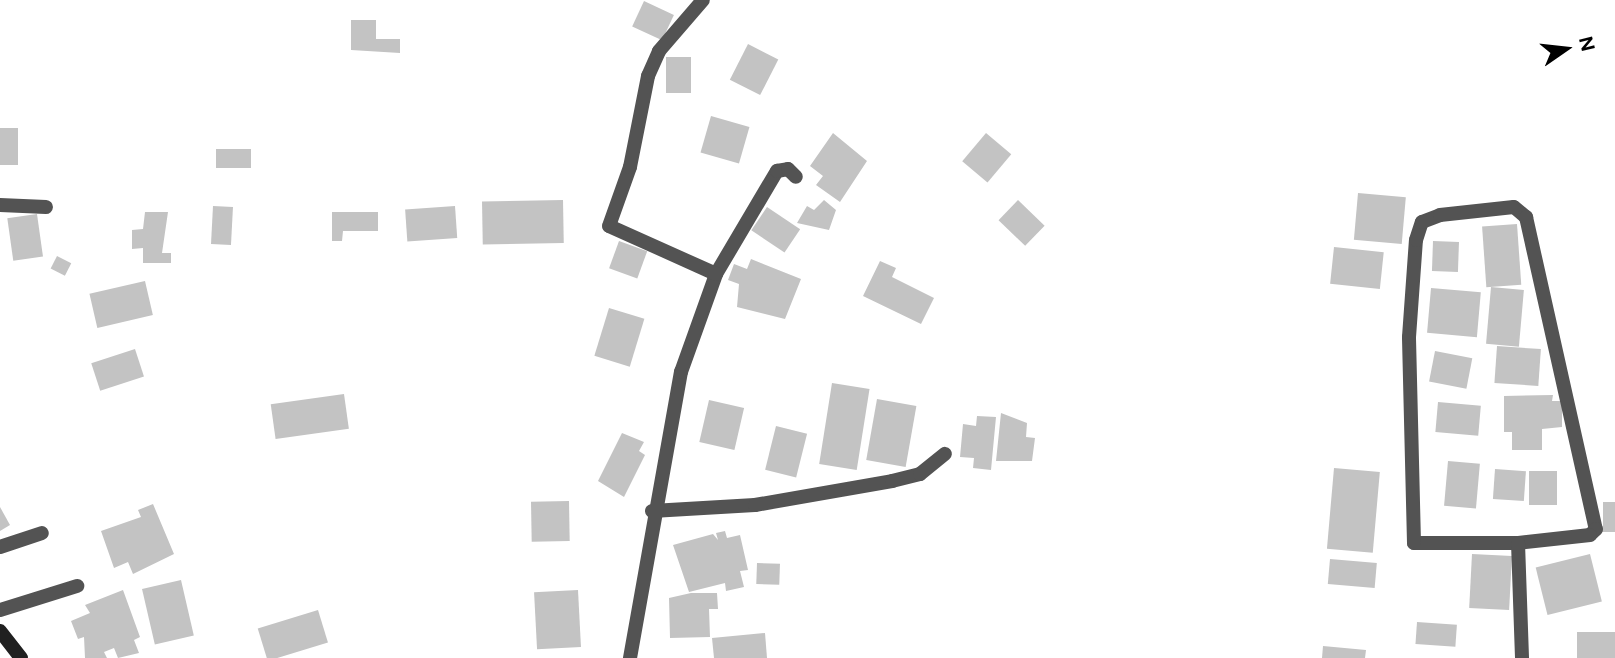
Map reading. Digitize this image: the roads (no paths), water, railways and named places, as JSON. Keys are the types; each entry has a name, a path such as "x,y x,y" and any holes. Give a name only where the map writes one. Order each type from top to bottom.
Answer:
{"street":[{"path":"703,0 659,51 608,226 716,274"},
{"path":"630,658 652,511 681,372 716,274 778,171 788,169 796,177"},
{"path":"0,205 46,207"},
{"path":"1514,207 1526,217 1597,521 1590,535 1518,543 1414,543 1409,416 1416,240 1422,222 1440,215 1514,207"},
{"path":"652,511 747,506 892,481 920,474 945,454"},
{"path":"0,547 42,533"},
{"path":"1518,543 1522,658"},
{"path":"0,610 77,586"},
{"path":"0,631 20,658"}]}
